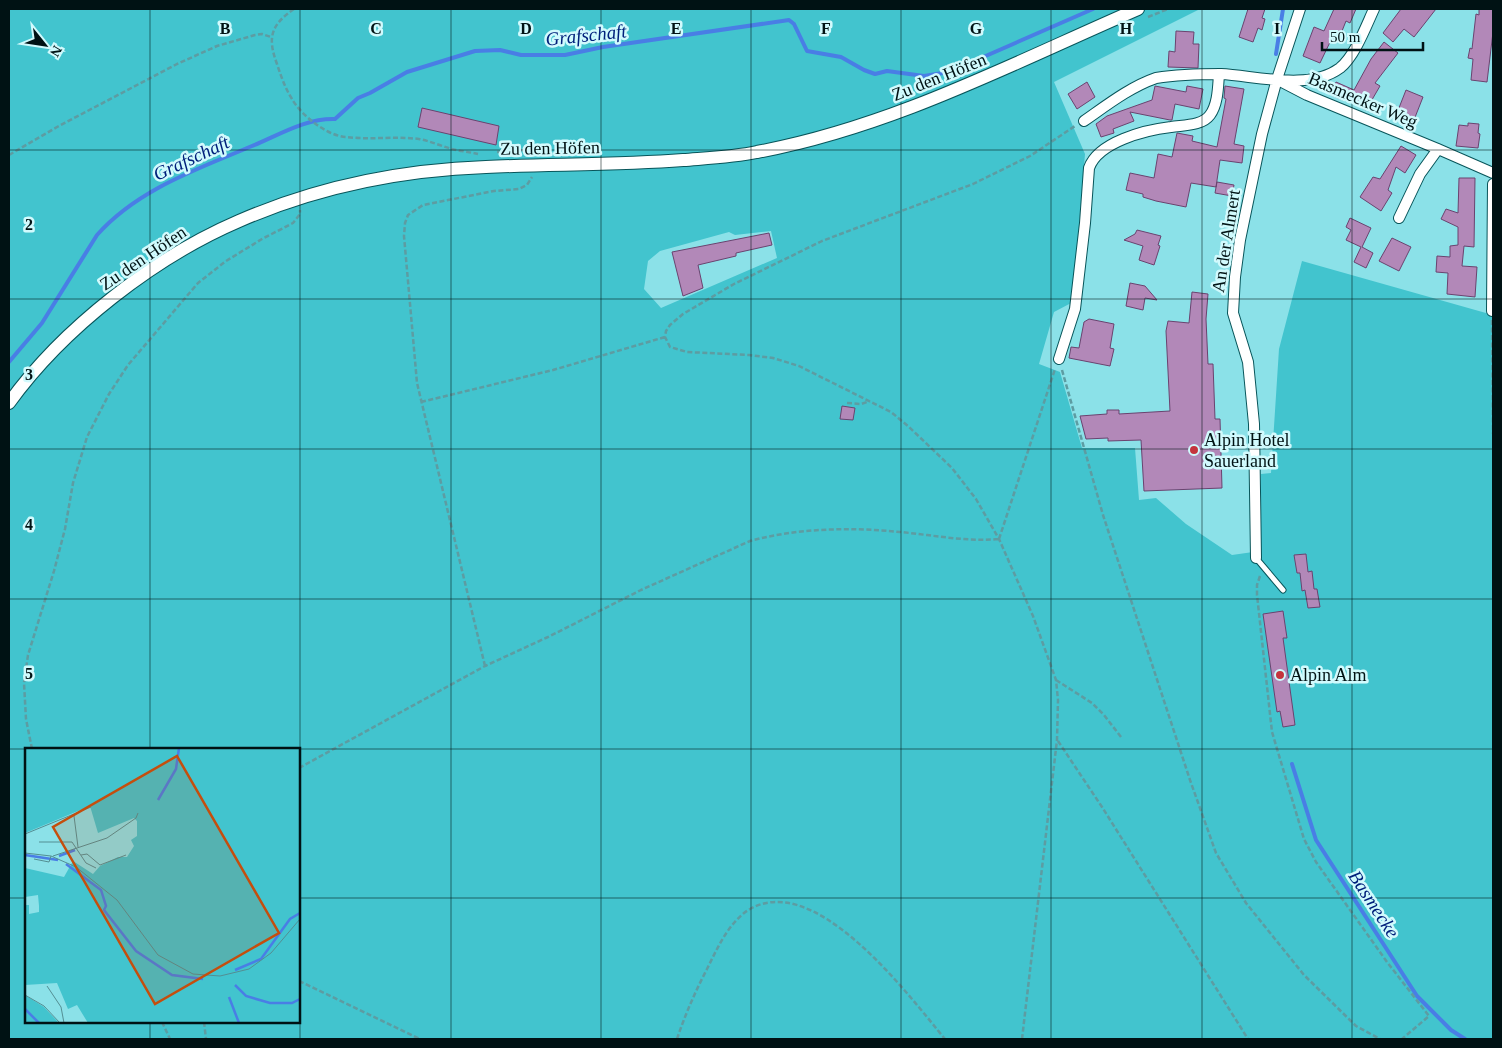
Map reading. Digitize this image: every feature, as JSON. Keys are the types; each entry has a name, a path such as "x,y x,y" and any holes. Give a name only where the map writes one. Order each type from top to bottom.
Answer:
{"street":[{"name":"An der Almert","path":"1256,558 1254,424 1250,376 1245,350 1235,323 1233,302 1235,276 1240,240 1262,134 1277,79 1300,9"},
{"path":"1084,120 1113,100 1146,82 1165,77 1219,74 1277,79 1311,80 1321,78 1341,67 1356,46 1374,9"},
{"name":"Zu den Höfen","path":"9,403 17,391 66,339 131,283 192,246 239,221 300,199 345,186 388,177 483,167 641,164 755,153 804,142 866,124 936,99 1142,13"},
{"path":"1059,359 1075,309 1085,223 1088,168 1091,162 1094,157 1108,146 1126,139 1158,129 1192,124 1206,119 1213,110 1219,74"},
{"name":"Basmecker Weg","path":"1277,79 1307,95 1493,173"},
{"path":"1398,218 1420,174 1438,149"},
{"path":"1492,312 1493,184"}],"lane":[{"path":"1256,558 1283,590"}],"path":[{"path":"294,9 281,19 275,28 271,37 271,46 283,81 293,102 321,128 330,133 345,137 420,140 452,149 481,154 483,167"},
{"path":"1142,13 1168,9"},
{"path":"9,155 177,64 217,46 255,35 262,34 271,37"},
{"path":"1022,1039 1057,740 1058,700 1056,680 1033,616 999,539 970,491 952,468 891,412 799,366 773,358 749,355 687,352 670,346 665,337 666,331 676,320 734,284 822,241 996,174 1030,156 1084,120"},
{"path":"491,153 521,150 540,151"},
{"path":"485,666 417,383 404,236 405,222 408,216 423,205 519,189 530,181 535,166"},
{"path":"32,748 26,719 24,683 28,655 56,563 65,529 73,483 87,437 108,394 128,365 198,283 226,261 293,223 300,214 300,199"},
{"path":"1492,312 1493,434"},
{"path":"421,402 562,367 665,337"},
{"path":"999,539 1059,359"},
{"path":"1059,359 1102,515 1216,853 1246,904 1304,975 1356,1026 1380,1039"},
{"path":"847,403 861,404 870,402"},
{"path":"300,767 485,666 548,638 733,548 769,536 853,529 981,540 999,539"},
{"path":"1263,568 1257,585 1257,595 1272,732 1304,839 1316,862 1387,962 1429,1016 1402,1039"},
{"path":"1056,680 1092,703 1104,715 1120,737"},
{"path":"1057,740 1102,807 1248,1039"},
{"path":"677,1039 694,994 724,936 745,913 763,904 778,902 797,905 835,926 856,941 888,970 945,1039"},
{"path":"300,981 420,1039"},
{"path":"162,1023 170,1039"},
{"path":"204,1023 206,1039"}],"shaded area":[{"path":"9,9 1200,9 1054,82 1085,154 1073,302 1054,312 1039,364 1060,372 1082,448 1135,448 1139,500 1156,498 1186,524 1232,555 1260,551 1261,474 1271,473 1279,349 1302,261 1493,315 1493,1039 9,1039","holes":["771,231 777,258 661,308 644,289 648,261 660,251 729,232 735,235"]}],"building":[{"path":"1248,9 1265,9 1262,18 1265,19 1262,30 1258,28 1253,42 1239,37"},
{"path":"1334,9 1356,9 1350,23 1346,21 1338,41 1332,38 1320,63 1303,56 1314,27 1324,31"},
{"path":"1401,9 1436,9 1414,37 1404,29 1393,42 1383,33"},
{"path":"1479,9 1493,9 1493,32 1487,82 1471,80 1473,59 1468,58 1470,48 1472,49 1476,14 1479,15"},
{"path":"1176,31 1194,32 1193,44 1199,44 1198,68 1168,67 1169,51 1175,52"},
{"path":"1384,42 1398,53 1375,83 1380,86 1366,110 1344,98 1343,100 1331,95 1336,82 1354,90 1371,59"},
{"path":"1087,82 1095,97 1077,109 1068,94"},
{"path":"1155,86 1186,92 1187,86 1203,89 1199,109 1175,104 1172,120 1130,112 1134,121 1113,129 1114,133 1101,137 1096,124 1107,116 1152,100"},
{"path":"1225,86 1244,89 1234,144 1244,146 1242,163 1220,160 1216,187 1191,183 1186,207 1156,201 1143,197 1143,194 1126,190 1130,173 1154,178 1158,154 1172,157 1177,133 1193,136 1192,141 1217,147 1226,99 1224,98"},
{"path":"1406,90 1423,97 1412,125 1395,118"},
{"path":"422,108 499,126 496,145 418,127"},
{"path":"1468,123 1479,124 1478,148 1456,146 1459,125 1468,126"},
{"path":"1401,146 1416,155 1405,173 1396,167 1388,190 1392,193 1381,211 1360,197 1373,177 1380,179"},
{"path":"1459,178 1475,178 1474,247 1464,246 1462,266 1477,267 1475,297 1447,294 1448,273 1436,272 1437,256 1450,257 1450,246 1458,245 1458,227 1441,219 1446,209 1458,213"},
{"path":"1217,182 1234,185 1232,196 1215,193"},
{"path":"1350,218 1371,228 1362,247 1373,253 1366,268 1354,262 1361,247 1346,240 1351,230 1346,227"},
{"path":"1137,230 1161,236 1154,265 1139,260 1143,246 1124,240 1135,234"},
{"path":"769,233 772,245 736,253 736,256 698,265 703,288 683,296 672,252"},
{"path":"1392,238 1411,247 1399,271 1379,261"},
{"path":"1130,283 1145,286 1157,300 1145,298 1143,310 1126,306"},
{"path":"1192,292 1208,294 1206,319 1208,364 1213,364 1215,419 1220,419 1222,488 1144,491 1141,440 1108,441 1108,438 1086,439 1080,416 1107,414 1107,410 1119,410 1119,414 1170,411 1166,331 1168,321 1189,323"},
{"path":"1089,319 1114,324 1110,348 1114,349 1110,366 1069,358 1071,347 1079,348 1084,322"},
{"path":"842,406 855,408 853,420 840,419"},
{"path":"1306,554 1308,572 1312,571 1314,589 1317,589 1320,607 1308,608 1305,590 1302,591 1300,573 1297,573 1294,555"},
{"name":"Alpin Alm","path":"1283,611 1287,638 1283,638 1295,725 1283,727 1280,711 1277,712 1263,614"}],"waterway":[{"name":"Grafschaft","path":"9,362 42,323 97,235 131,205 190,172 293,128 314,121 335,119 358,98 407,72 475,51 500,50 521,55 565,55 603,47 789,20 794,24 807,51 841,57 875,74 887,71 924,76 949,72 1093,9"},
{"name":"Basmecke","path":"1276,54 1283,9"},
{"name":"Basmecke","path":"1292,764 1316,840 1417,996 1451,1030 1465,1039"}],"place":[{"name":"Alpin Hotel Sauerland","path":"1194,450"},
{"name":"Alpin Alm","path":"1280,675"}]}
